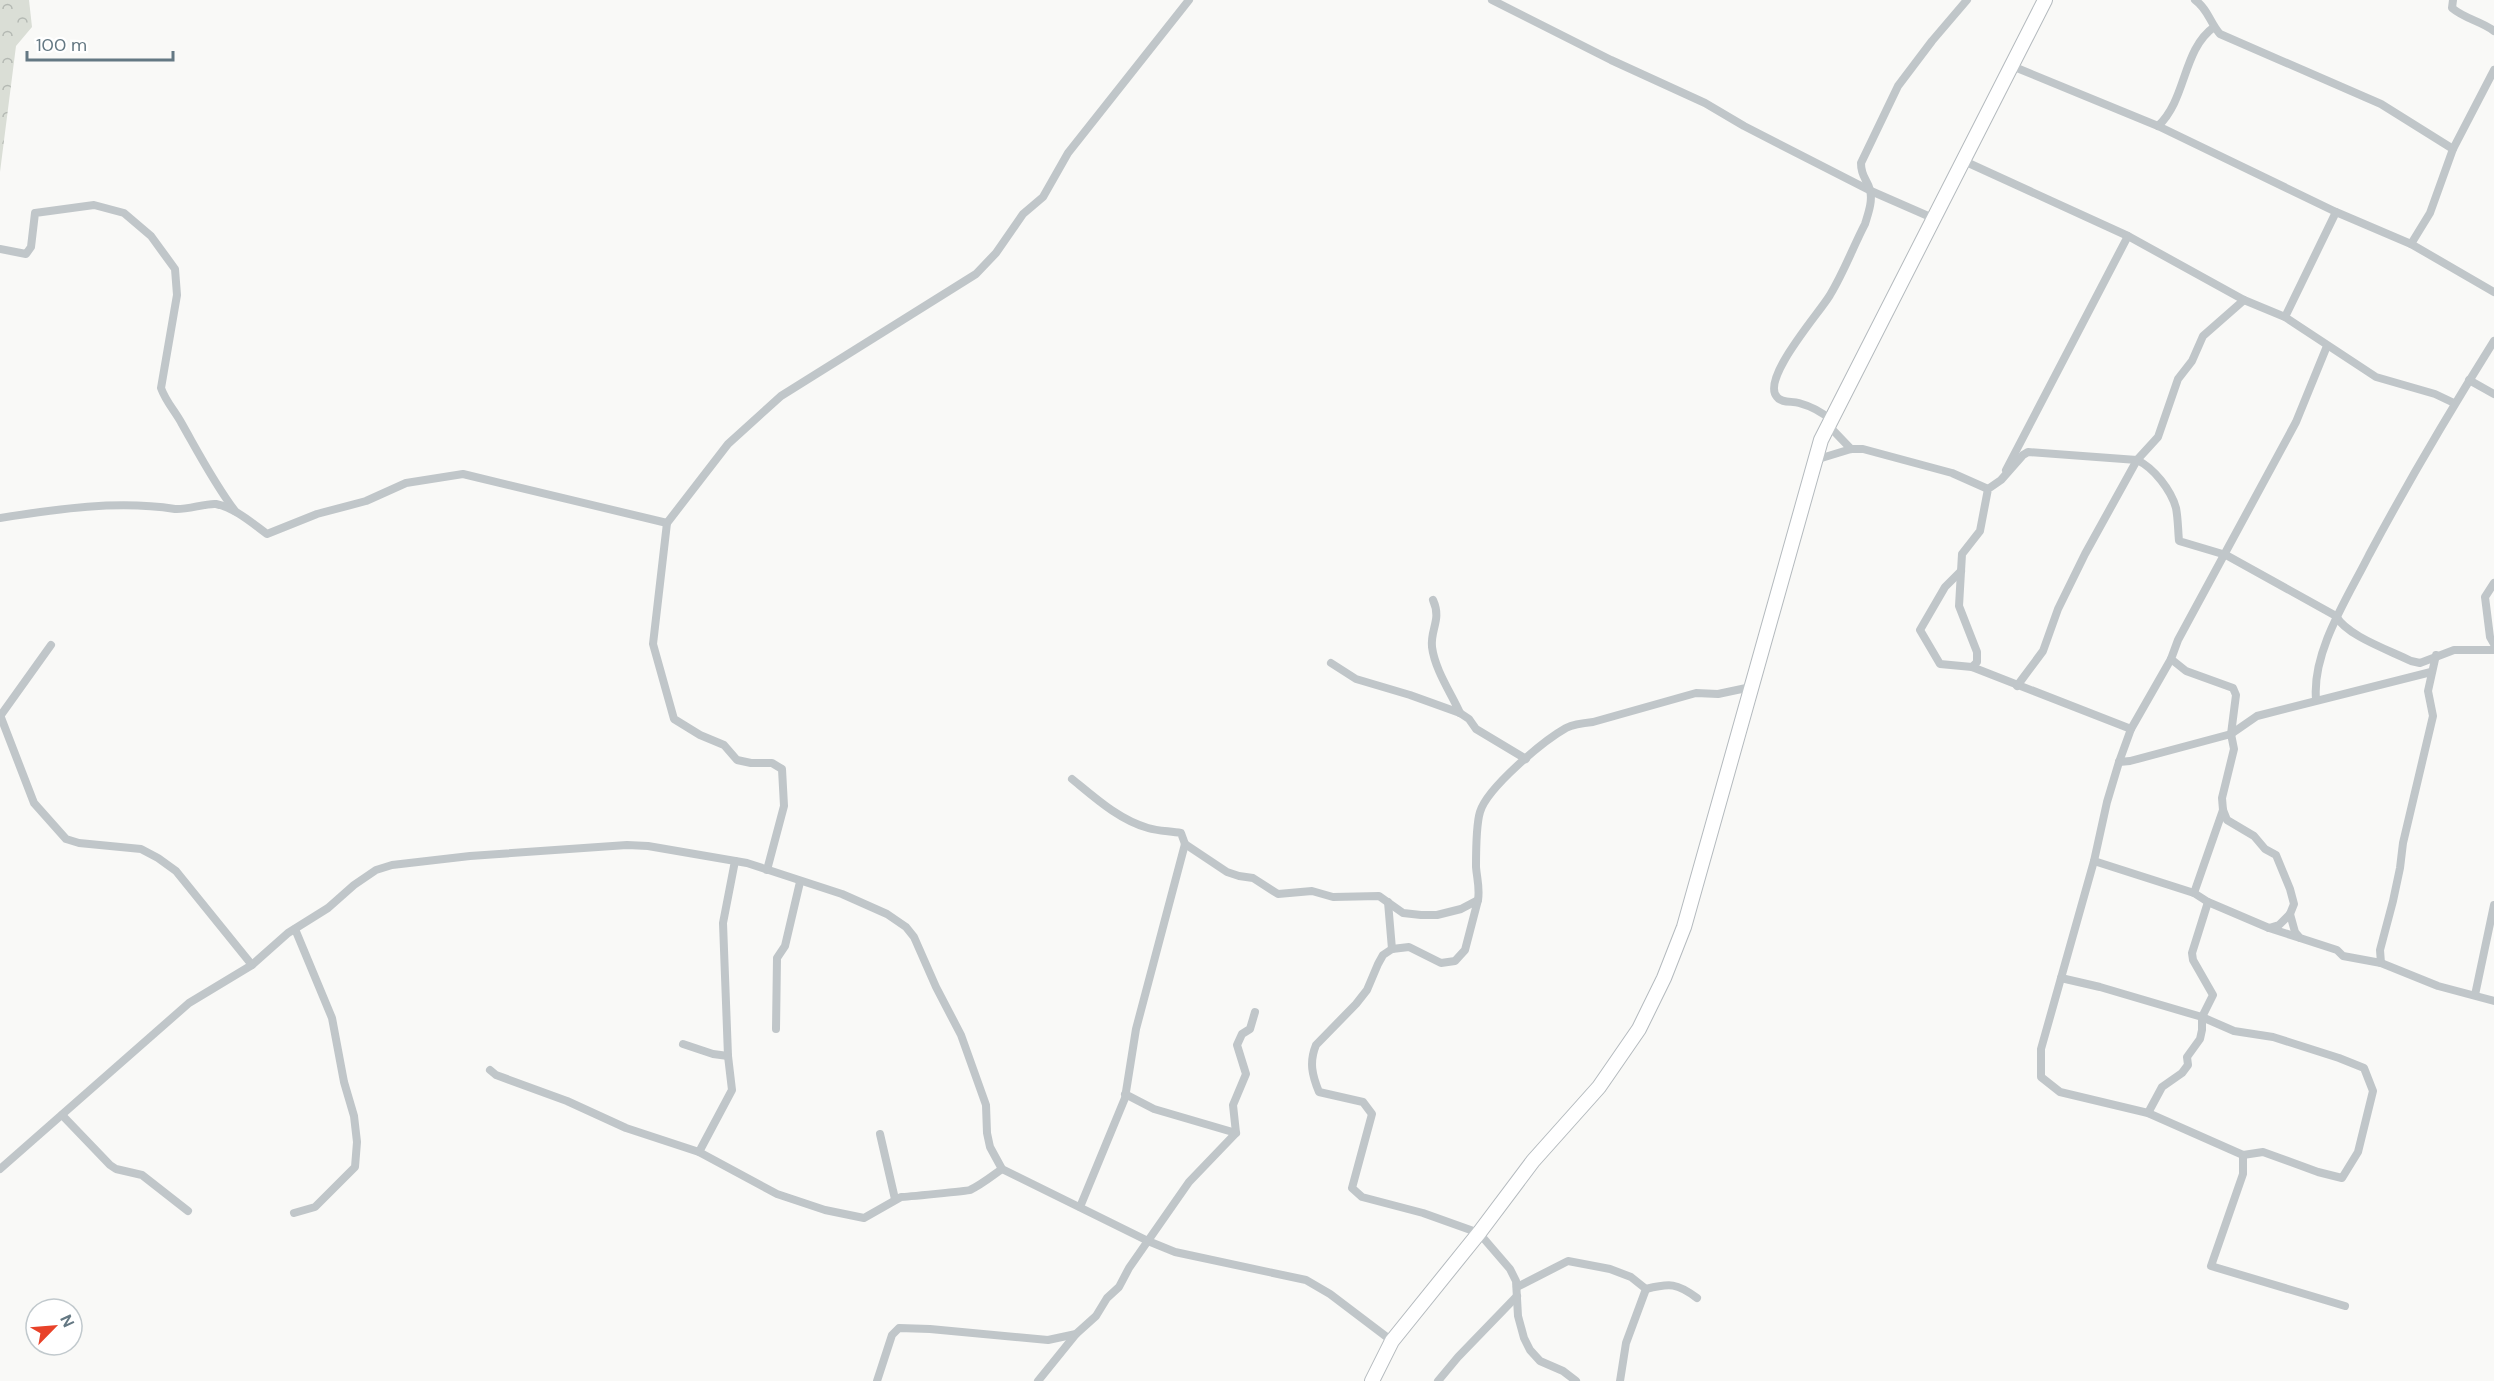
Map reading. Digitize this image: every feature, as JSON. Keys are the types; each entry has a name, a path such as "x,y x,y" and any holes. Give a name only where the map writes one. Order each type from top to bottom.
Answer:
{"main road":[{"path":"1372,1381 1392,1341 1479,1233 1533,1161 1599,1087 1639,1029 1664,978 1684,927 1814,460 1830,423 2045,0"}],"street":[{"path":"766,870 784,806 782,769 772,763 737,760 724,745 700,735 674,719 653,644 667,523 728,444 781,396 976,274 996,253 1023,214 1043,197 1068,153 1189,0"},
{"path":"1492,0 1611,60 1705,102 1744,126 1871,191 1935,219"},
{"path":"1851,449 1824,414 1800,403 1779,400 1774,392 1780,367 1789,350 1830,295 1865,224 1871,191 1861,173 1861,163 1898,86 1967,0"},
{"path":"2195,0 2205,9 2220,34 2381,104 2453,149"},
{"path":"2453,0 2452,8 2459,14 2486,25 2494,31"},
{"path":"2158,126 2171,113 2199,40 2214,27"},
{"path":"2012,66 2158,126 2336,212 2411,244 2494,292"},
{"path":"2411,244 2430,213 2453,149 2492,80 2494,70"},
{"path":"1964,161 2128,236 2244,300 2285,317 2384,381 2435,394 2454,403"},
{"path":"0,249 26,254 31,247 35,213 94,205 124,213 151,236 175,269 177,295 161,388 166,402 181,422 216,486 235,512"},
{"path":"2285,317 2336,212"},
{"path":"2001,480 2128,236"},
{"path":"2017,686 2043,651 2058,609 2085,554 2138,460 2158,436 2178,379 2192,361 2203,336 2244,300"},
{"path":"2316,699 2315,682 2336,616 2454,403 2494,341"},
{"path":"2061,978 2202,1017 2234,1031 2273,1037 2364,1068 2373,1090 2358,1152 2342,1178 2318,1172 2263,1152 2243,1155 2148,1113 2060,1092 2041,1077 2040,1049 2094,861 2107,802 2131,729 2171,659 2178,640 2296,422 2327,346"},
{"path":"2469,380 2494,394"},
{"path":"1814,460 1851,449 1863,449 1952,473 1988,489"},
{"path":"1972,667 1977,662 1977,652 1959,606 1962,554 1980,531 1988,489 2001,480 2028,452 2138,460 2153,470 2175,504 2179,541 2226,555 2336,616 2341,625 2350,631 2411,661 2420,663 2431,672"},
{"path":"0,518 65,508 129,505 155,508 168,506 174,509 214,504 235,512 267,534 317,514 366,501 406,483 463,474 667,523"},
{"path":"1962,570 1945,587 1920,630 1940,664 1972,667 2131,729"},
{"path":"2474,650 2492,640 2485,597 2494,583"},
{"path":"1433,600 1437,610 1432,645 1460,713"},
{"path":"51,645 0,715 34,803 66,839 79,843 141,849 176,871 252,965"},
{"path":"2420,663 2454,650 2494,650"},
{"path":"2381,963 2380,950 2393,901 2403,843 2433,716 2428,691 2436,655"},
{"path":"2171,659 2187,671 2233,688 2236,694 2230,734 2234,749 2222,798 2223,810 2227,820 2254,836 2265,849 2276,855 2290,888 2294,904 2290,915 2279,926 2269,928"},
{"path":"1331,663 1356,679 1460,713 1469,719 1476,729 1526,759"},
{"path":"2119,762 2230,734 2257,716 2316,699 2431,672"},
{"path":"1576,1381 1563,1371 1540,1361 1530,1350 1518,1316 1516,1281 1510,1269 1479,1233 1423,1213 1362,1197 1353,1191 1359,1157 1372,1114 1363,1102 1319,1092 1312,1074 1312,1056 1316,1045 1367,990 1383,955 1392,949 1409,947 1441,963 1455,961 1465,950 1480,888 1476,868 1479,813 1492,791 1526,759 1559,732 1576,724 1593,722 1696,693 1718,694 1751,687"},
{"path":"1072,779 1131,821 1148,828 1181,833 1185,844 1136,1029 1125,1094 1080,1207"},
{"path":"2194,893 2223,810"},
{"path":"1185,844 1227,872 1253,878 1278,894 1312,891 1333,897 1379,896 1403,914 1437,915 1461,909 1478,900"},
{"path":"0,1169 189,1003 252,965 295,929 328,908 364,877 392,865 470,856 615,845 648,846 735,861 842,894 887,914 906,927 914,937 961,1035 986,1105 990,1147 1002,1169 1174,1252 1306,1280 1330,1294 1392,1341"},
{"path":"699,1152 732,1090 728,1056 723,923 735,861"},
{"path":"2094,861 2194,893 2208,902 2269,928 2337,950 2343,956 2381,963 2438,986 2494,1001"},
{"path":"776,1029 777,958 785,946 800,882"},
{"path":"1388,902 1392,949"},
{"path":"2148,1113 2162,1087 2182,1073 2188,1065 2187,1057 2200,1039 2202,1017 2212,995 2193,960 2192,953 2208,902"},
{"path":"2475,995 2494,905"},
{"path":"2290,915 2295,932 2301,938"},
{"path":"294,1213 315,1208 355,1167 357,1142 354,1116 344,1082 332,1018 295,929"},
{"path":"1038,1381 1076,1334 1096,1316 1107,1298 1119,1287 1190,1182 1236,1133 1233,1105 1246,1074 1237,1045 1242,1035 1250,1029 1255,1012"},
{"path":"683,1044 713,1054 728,1056"},
{"path":"490,1070 496,1075 567,1101 626,1128 699,1152 777,1194 825,1210 864,1218 895,1199 942,1192 961,1193 971,1190 1002,1169"},
{"path":"1125,1094 1154,1109 1236,1133"},
{"path":"62,1115 110,1165 142,1175 188,1211"},
{"path":"880,1134 895,1199"},
{"path":"2243,1155 2243,1174 2211,1266 2344,1306"},
{"path":"1438,1381 1517,1292 1568,1261 1610,1269 1631,1277 1646,1289"},
{"path":"1646,1289 1669,1283 1687,1290 1697,1298"},
{"path":"1620,1381 1626,1343 1646,1289"},
{"path":"877,1381 892,1335 899,1328 1048,1340 1076,1334"}],"green space":[{"path":"0,0 29,0 32,27 16,46 0,172"}]}
